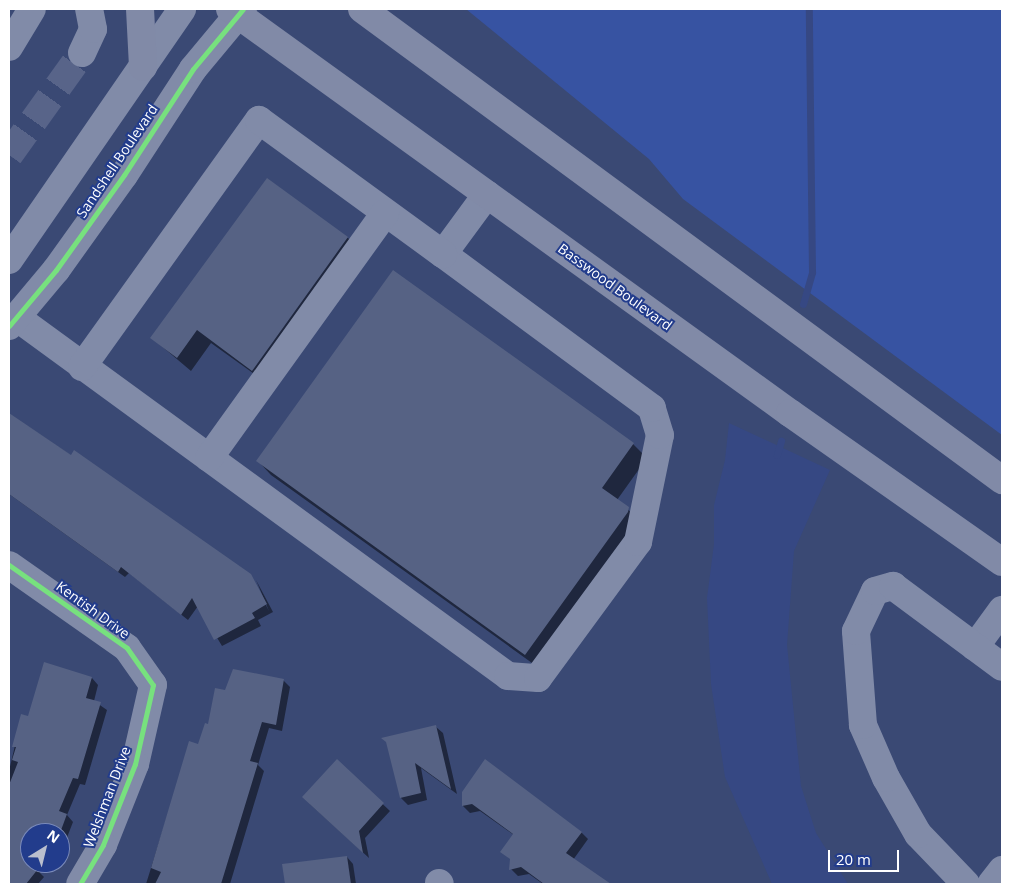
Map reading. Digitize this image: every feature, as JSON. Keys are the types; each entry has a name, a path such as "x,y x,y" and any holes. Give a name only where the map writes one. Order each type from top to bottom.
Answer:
{"main road":[{"path":"140,9 143,67"},
{"path":"362,9 1002,480"},
{"name":"Basswood Boulevard","path":"237,11 487,194 1002,562"}],"street":[{"path":"9,47 32,9"},
{"path":"82,53 93,30 89,9"},
{"path":"9,260 182,9"},
{"name":"Sandshell Boulevard","path":"13,322 124,175 193,68 237,11"},
{"path":"13,322 82,367 508,676 538,678 638,542 660,435 652,408 258,120 82,367"},
{"path":"443,254 487,194"},
{"path":"209,458 385,212"},
{"name":"Kentish Drive","path":"9,565 127,648 153,685"},
{"path":"966,884 918,834 886,778 863,725 856,631 875,591 893,586 1002,667"},
{"path":"975,646 1002,610"},
{"name":"Welshman Drive","path":"80,884 103,845 135,764 153,685"},
{"path":"991,884 1002,870"}],"shaded area":[{"path":"466,9 1002,9 1002,435 683,199 649,159"},
{"path":"729,423 830,470 794,551 787,645 801,786 816,833 848,884 772,884 725,777 711,684 707,598 714,544 714,505 725,460"}],"building":[{"path":"267,178 348,237 252,371 197,330 177,358 150,338"},
{"path":"393,270 634,443 602,488 629,507 628,512 525,655 256,461"},
{"path":"9,413 71,455 74,450 251,574 267,604 252,613 255,618 214,640 192,598 181,615 121,567 118,572 9,494"},
{"path":"44,662 92,677 86,698 101,702 78,779 73,778 59,811 67,814 64,823 20,823 20,873 35,873 26,884 9,884 9,785 18,762 12,760 16,747 12,747 21,714 28,716"},
{"path":"233,669 284,679 276,725 262,722 250,761 258,763 221,884 155,884 161,872 151,868 189,741 198,744 205,723 208,724 215,688 225,690"},
{"path":"436,725 451,789 415,763 421,793 400,798 386,742 381,738"},
{"path":"337,759 384,803 359,831 363,853 302,797"},
{"path":"485,759 582,832 566,853 611,884 544,884 521,867 509,870 510,859 500,852 513,834 472,804 462,806 462,792"},
{"path":"347,856 351,884 285,884 282,864"}],"waterway":[{"path":"803,304 812,272 809,9"},
{"path":"777,455 781,441"}],"tunnel":[{"path":"9,155 82,53"}],"cycle path":[{"path":"9,326 56,270 124,175 193,69 243,9"},
{"path":"9,565 127,648 153,685 135,764 103,845 80,884"}]}
